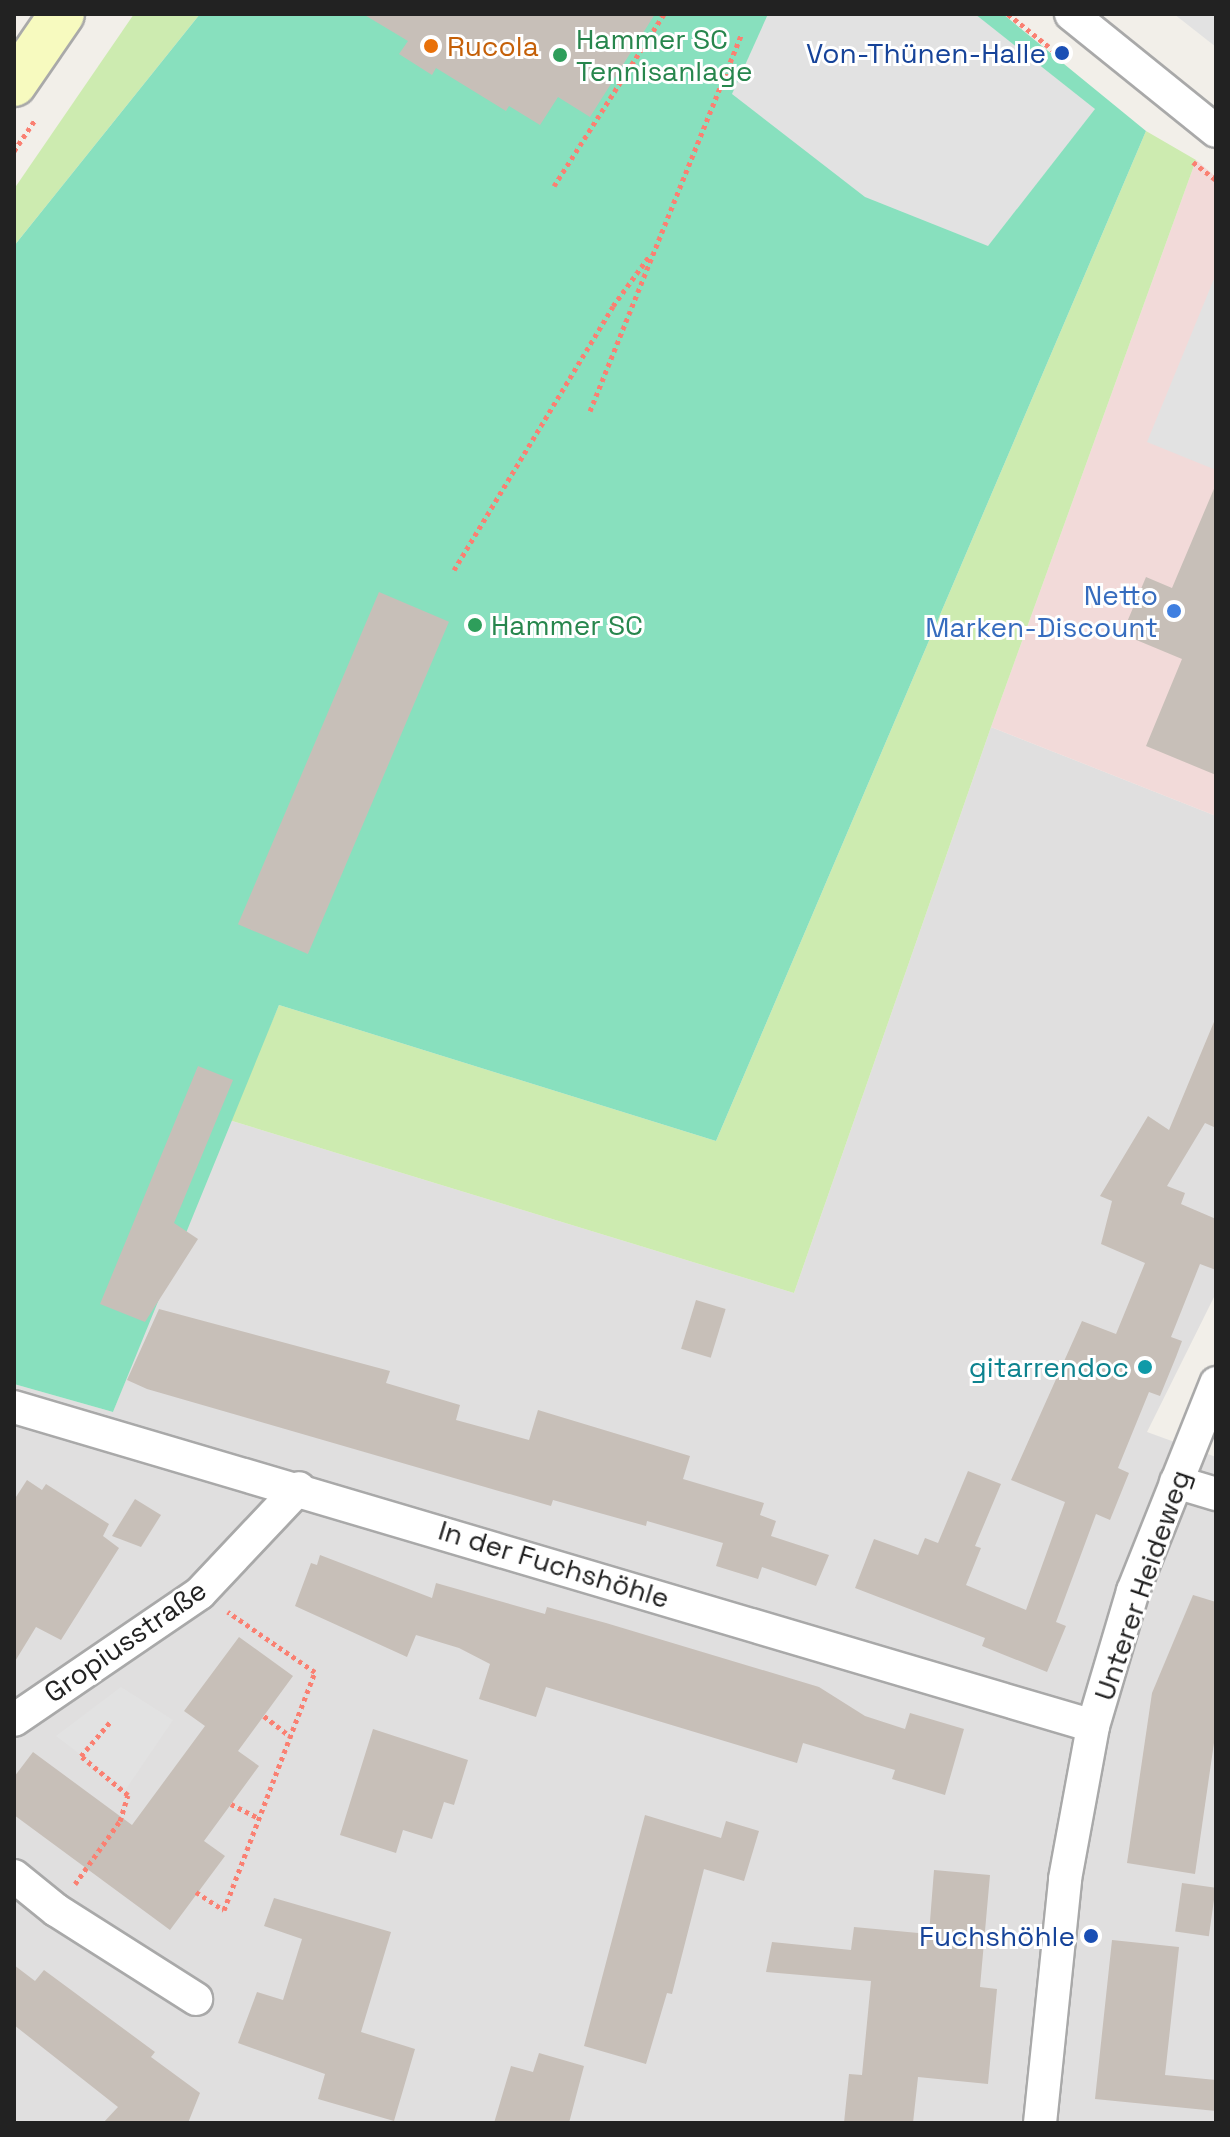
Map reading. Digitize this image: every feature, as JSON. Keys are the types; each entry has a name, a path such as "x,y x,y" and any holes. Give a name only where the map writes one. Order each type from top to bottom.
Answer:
{"main road":[{"path":"14,84 62,14"}],"street":[{"path":"1071,14 1216,131"},
{"name":"Unterer Heideweg","path":"1040,2123 1065,1879 1093,1726 1133,1591 1216,1383"},
{"name":"In der Fuchshöhle","path":"14,1407 299,1488 1093,1726"},
{"path":"1176,1482 1216,1494"},
{"name":"Gropiusstraße","path":"14,1720 200,1593 299,1488"},
{"path":"14,1876 56,1910 196,1999"}],"path":[{"path":"554,186 664,14"},
{"path":"590,411 741,35"},
{"path":"454,570 613,306 655,248"},
{"path":"196,1892 224,1910 315,1672 200,1593"},
{"path":"264,1716 290,1736"},
{"path":"56,1910 120,1821 128,1795 81,1756 110,1722"},
{"path":"231,1804 259,1818"}],"shaded area":[{"path":"768,14 975,14 1095,109 988,246 865,197 732,94"},
{"path":"1174,14 1216,14 1216,47"},
{"path":"1196,160 1216,177 1216,816 991,727"},
{"path":"1216,274 1216,470 1147,442"},
{"path":"991,727 1216,816 1216,1293 1147,1432 1216,1457 1216,2123 14,2123 14,1384 113,1412 229,1120 794,1293"},
{"path":"121,1687 173,1720 126,1789 56,1736"}],"green space":[{"path":"134,14 200,14 14,246 14,189"},
{"name":"Hammer SC","path":"200,14 1003,14 1146,131 716,1141 279,1005 113,1412 14,1384 14,246"},
{"path":"1146,131 1196,160 991,727 794,1293 229,1120 279,1005 716,1141"}],"building":[{"name":"Hammer SC Tennisanlage","path":"363,14 655,14 590,117 558,97 540,125 509,106 506,111 436,68 432,75 399,54 408,41"},
{"name":"Netto Marken-Discount","path":"1216,484 1216,775 1146,746 1182,659 1122,634 1146,577 1172,588"},
{"path":"379,592 449,622 308,954 238,924"},
{"path":"1216,1017 1216,1128 1205,1123 1167,1186 1185,1193 1181,1204 1216,1219 1216,1270 1200,1264 1171,1337 1182,1341 1176,1357 1160,1396 1149,1392 1118,1468 1129,1473 1110,1520 1096,1514 1056,1622 1066,1626 1047,1672 982,1646 985,1638 855,1588 874,1539 918,1555 925,1538 938,1543 968,1471 1001,1484 975,1546 981,1548 966,1585 1026,1610 1065,1502 1011,1480 1082,1321 1116,1334 1145,1263 1101,1244 1112,1201 1100,1196 1148,1116 1169,1130"},
{"path":"198,1066 233,1080 174,1223 198,1239 145,1322 100,1304"},
{"path":"696,1300 726,1309 711,1358 681,1349"},
{"path":"159,1309 390,1371 386,1383 460,1405 456,1420 529,1440 538,1410 690,1456 683,1479 764,1503 760,1515 776,1521 771,1536 829,1555 816,1586 762,1567 758,1579 716,1566 723,1543 647,1521 646,1526 553,1500 551,1506 147,1389 127,1380"},
{"path":"27,1480 42,1490 46,1484 109,1524 103,1536 119,1548 61,1640 36,1627 14,1663 14,1500"},
{"path":"135,1499 161,1515 141,1547 112,1536"},
{"path":"320,1555 432,1598 436,1583 545,1614 547,1607 606,1623 819,1687 865,1716 905,1729 910,1713 964,1729 945,1795 892,1779 895,1770 803,1743 797,1763 546,1687 536,1717 479,1699 490,1664 459,1648 416,1635 407,1657 295,1606 311,1563 317,1565"},
{"path":"1193,1595 1216,1602 1216,1729 1195,1874 1127,1863 1152,1693"},
{"path":"239,1637 293,1676 238,1751 259,1766 204,1841 225,1856 170,1930 14,1815 14,1777 33,1752 132,1825 205,1726 184,1711"},
{"path":"373,1729 468,1760 454,1805 444,1802 432,1839 403,1830 396,1853 340,1835"},
{"path":"645,1815 721,1838 726,1821 759,1831 744,1881 704,1869 672,1994 667,1993 646,2064 584,2046"},
{"path":"934,1870 990,1875 980,1987 997,1989 988,2084 918,2077 913,2123 844,2123 849,2074 862,2075 871,1981 766,1972 772,1942 851,1950 854,1927 929,1934"},
{"path":"1182,1883 1216,1888 1209,1936 1175,1932"},
{"path":"274,1898 391,1932 361,2032 415,2049 394,2121 318,2099 325,2074 238,2043 257,1992 283,2000 302,1939 264,1926"},
{"path":"1112,1940 1179,1947 1165,2075 1216,2080 1216,2111 1095,2099"},
{"path":"14,1965 35,1981 44,1970 155,2052 151,2057 200,2093 188,2123 103,2123 118,2107 14,2025"},
{"path":"539,2053 584,2066 569,2123 494,2123 511,2066 533,2072"}],"place":[{"name":"Rucola","path":"431,46"},
{"name":"Von-Thünen-Halle","path":"1062,53"},
{"name":"Hammer SC Tennisanlage","path":"560,55"},
{"name":"Netto Marken-Discount","path":"1174,611"},
{"name":"Hammer SC","path":"475,625"},
{"name":"gitarrendoc","path":"1145,1367"},
{"name":"Fuchshöhle","path":"1091,1936"}]}
